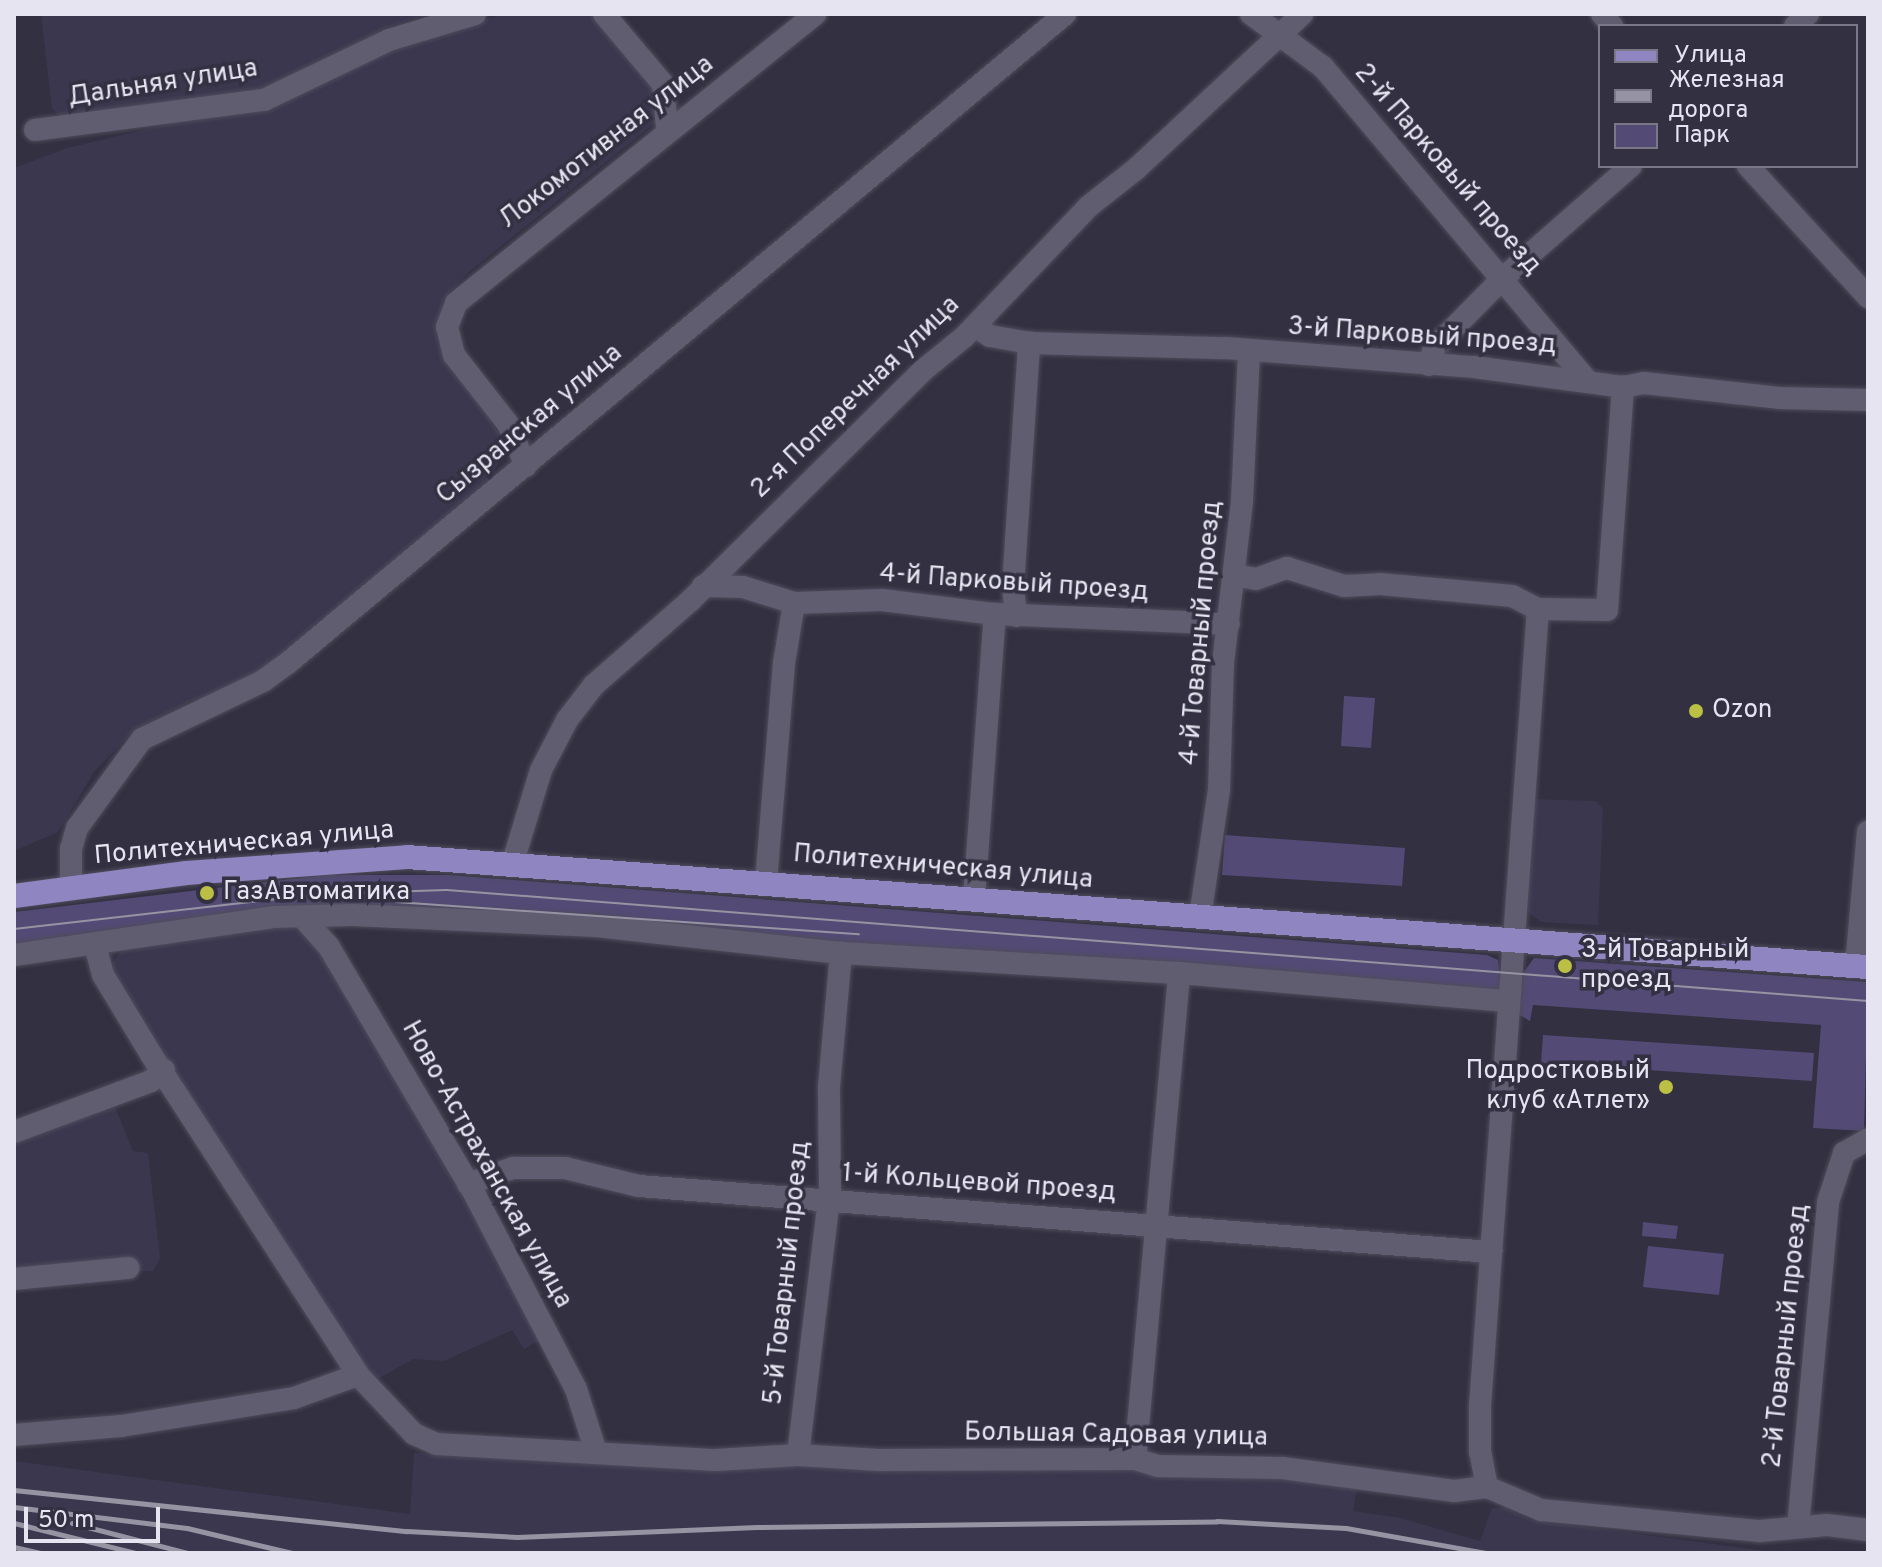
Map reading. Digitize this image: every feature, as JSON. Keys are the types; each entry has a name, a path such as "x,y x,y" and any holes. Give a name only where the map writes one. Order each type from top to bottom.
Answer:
{"main road":[{"name":"Политехническая улица","path":"14,896 326,860 407,857 1862,966"}],"street":[{"name":"Дальняя улица","path":"35,130 264,100 389,40 475,14"},
{"path":"604,14 663,84 667,128"},
{"name":"Локомотивная улица","path":"526,466 508,424 454,355 447,327 456,303 475,284 667,128 815,14"},
{"name":"Сызранская улица","path":"71,888 71,849 77,828 142,739 263,681 526,466 1065,14"},
{"name":"2-й Парковый проезд","path":"1251,14 1323,67 1585,378"},
{"name":"2-я Поперечная улица","path":"512,865 541,770 567,720 594,685 703,586 975,326 1089,206 1136,169 1277,32 1302,14"},
{"path":"1429,365 1434,348 1503,278 1629,168"},
{"path":"1750,168 1868,297"},
{"name":"3-й Парковый проезд","path":"975,326 990,336 1029,343 1226,348 1249,353 1585,378 1623,387 1644,383 1779,398 1868,400"},
{"path":"974,898 1006,615 1013,586 1029,343"},
{"name":"4-й Товарный проезд","path":"1200,917 1219,790 1249,353"},
{"path":"1234,575 1256,579 1287,568 1344,586 1380,584 1512,596 1538,609 1607,610 1623,387"},
{"name":"4-й Парковый проезд","path":"703,586 743,587 794,603 882,600 1006,615 1229,624"},
{"path":"766,882 784,663 794,603"},
{"path":"1487,1487 1480,1452 1480,1406 1538,609"},
{"path":"1862,966 1868,832"},
{"path":"14,955 273,917 352,915 596,926 841,953 1179,973 1508,1001"},
{"name":"Ново-Астраханская улица","path":"303,918 329,947 468,1184 576,1389 596,1452"},
{"path":"14,1435 121,1426 294,1398 358,1375 103,975 95,945"},
{"name":"5-й Товарный проезд","path":"798,1455 828,1202 829,1087 841,953"},
{"path":"1135,1459 1179,973"},
{"path":"14,1132 151,1081 164,1070"},
{"name":"2-й Товарный проезд","path":"1798,1527 1828,1202 1844,1153 1868,1139"},
{"name":"1-й Кольцевой проезд","path":"468,1184 513,1168 565,1168 639,1186 782,1194 828,1202 1491,1252"},
{"path":"14,1279 128,1268"},
{"name":"Большая Садовая улица","path":"358,1375 414,1434 436,1444 716,1460 798,1455 1016,1462 1135,1459 1158,1466 1282,1468 1454,1491 1487,1487 1541,1510 1760,1531 1798,1527 1868,1530"}],"shaded area":[{"path":"41,14 428,14 390,26 290,80 250,93 61,117 52,109"},
{"path":"502,14 593,14 656,90 659,110 655,123 470,271 445,297 436,335 442,352 498,431 500,459 490,479 292,649 236,687 187,703 134,730 94,772 58,832 14,851 14,168 67,148 198,117"},
{"path":"1532,799 1596,801 1603,809 1598,925 1542,922 1528,913"},
{"path":"292,927 321,950 543,1338 524,1349 512,1330 444,1361 413,1359 374,1381 113,974 113,962 126,945 183,934"},
{"path":"113,1102 133,1151 148,1153 160,1258 153,1271 14,1275 14,1136"},
{"path":"414,1453 716,1464 1136,1468 1281,1476 1357,1487 1353,1511 1400,1518 1480,1541 1492,1508 1507,1508 1530,1520 1781,1553 14,1553 14,1461 410,1514"}],"green space":[{"path":"1344,696 1375,698 1371,748 1341,746"},
{"path":"1225,835 1405,848 1402,886 1222,875"},
{"path":"325,875 448,875 1487,955 1498,960 1501,986 1495,994 445,912 14,945 14,912"},
{"path":"1534,958 1868,982 1864,1131 1813,1128 1821,1025 1533,1005 1530,1021 1518,1014 1523,973"},
{"path":"1543,1035 1814,1053 1812,1081 1541,1063"},
{"path":"1643,1222 1678,1226 1676,1239 1642,1236"},
{"path":"1648,1246 1724,1254 1719,1295 1643,1287"}],"tram line":[{"path":"14,929 323,894 447,890 1868,1001"},
{"path":"396,902 859,934"}],"railway":[{"path":"14,1490 407,1531 517,1537 757,1527 1217,1521 1346,1528 1486,1553"},
{"path":"14,1507 187,1528 292,1553"},
{"path":"14,1523 136,1553"},
{"path":"72,1523 188,1553"},
{"path":"14,1547 41,1553"}],"place":[{"name":"Ozon","path":"1696,711"},
{"name":"ГазАвтоматика","path":"207,893"},
{"name":"3-й Товарный проезд","path":"1565,966"},
{"name":"Подростковый клуб «Атлет»","path":"1666,1087"}]}
